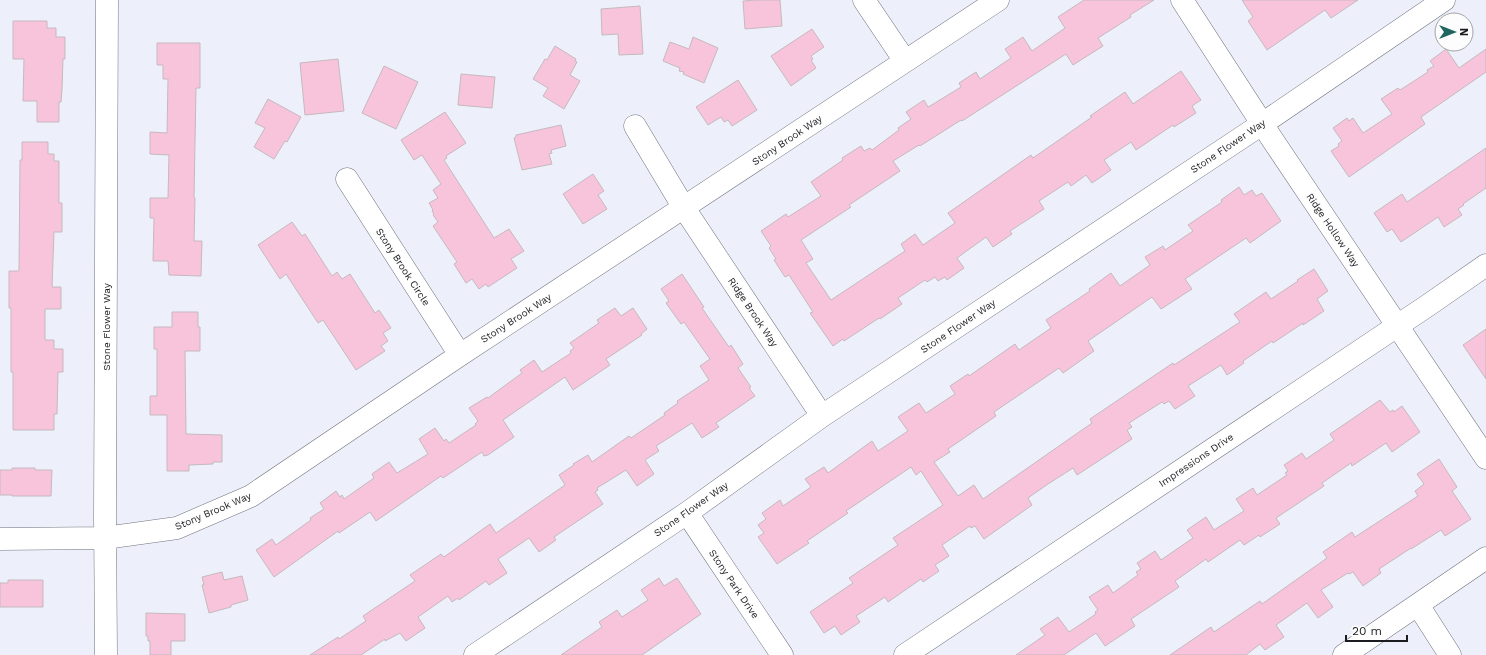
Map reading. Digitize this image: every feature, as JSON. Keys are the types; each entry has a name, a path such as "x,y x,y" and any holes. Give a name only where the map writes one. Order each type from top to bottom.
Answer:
{"street":[{"name":"Stone Flower Way","path":"106,655 107,0"},
{"path":"864,0 905,61"},
{"name":"Stony Brook Way","path":"0,539 105,538 177,528 251,496 460,354 998,0"},
{"name":"Ridge Hollow Way","path":"1182,0 1262,124 1486,458"},
{"name":"Stone Flower Way","path":"475,655 687,513 822,416 1262,124 1444,0"},
{"name":"Ridge Brook Way","path":"635,126 684,208 822,416"},
{"name":"Stony Brook Circle","path":"346,179 460,354"},
{"name":"Impressions Drive","path":"905,655 1486,264"},
{"name":"Stony Park Drive","path":"687,513 782,655"},
{"path":"1344,655 1486,558"},
{"path":"1418,605 1450,655"}],"building":[{"path":"780,0 782,26 745,29 743,1"},
{"path":"1084,0 1154,0 1098,38 1103,46 1073,65 1066,54 962,121 961,120 893,161 900,171 849,205 851,207 801,240 813,259 806,263 831,300 905,251 901,244 915,234 923,245 955,223 948,213 1031,155 1033,158 1125,92 1133,104 1181,71 1201,100 1192,106 1196,113 1174,127 1173,125 1136,150 1131,142 1104,160 1111,170 1092,183 1086,175 1071,186 1068,182 1039,201 1044,209 1010,231 1012,234 993,247 986,237 957,258 964,268 947,280 945,277 938,281 935,277 927,282 925,280 898,298 902,304 844,341 843,339 833,346 810,313 813,312 789,275 785,277 774,260 776,259 769,248 771,246 761,231 786,214 788,217 821,196 811,182 843,160 842,158 861,146 864,151 870,148 872,150 911,119 906,112 924,100 928,107 930,106 961,87 959,83 976,72 980,79 1011,58 1005,49 1023,37 1032,51 1065,28 1058,17"},
{"path":"1242,0 1358,0 1331,18 1325,10 1267,50 1248,21 1253,17"},
{"path":"640,6 643,54 619,55 618,34 602,35 601,9"},
{"path":"13,21 47,21 47,28 56,28 56,37 65,37 65,59 63,59 61,102 59,102 59,122 37,122 37,101 23,101 24,59 13,59"},
{"path":"812,29 824,47 811,56 813,59 811,60 816,68 791,86 771,56"},
{"path":"693,37 718,48 704,83 683,74 684,72 679,71 680,68 663,61 670,42 689,49"},
{"path":"157,43 200,43 200,88 196,88 194,241 202,241 201,276 169,275 168,261 153,261 154,218 150,218 150,198 168,198 169,155 150,154 150,132 167,133 168,79 163,79 163,65 157,65"},
{"path":"555,46 576,59 575,61 577,62 570,75 580,81 564,109 543,96 548,88 533,79"},
{"path":"1486,49 1486,72 1421,117 1425,124 1349,177 1331,151 1339,146 1338,144 1342,141 1333,128 1347,118 1349,121 1353,118 1363,133 1392,114 1381,99 1398,88 1400,90 1428,72 1427,70 1434,66 1430,61 1442,52 1448,52 1459,68"},
{"path":"338,59 344,111 305,115 300,63"},
{"path":"384,66 418,82 396,129 362,113"},
{"path":"461,74 495,77 492,108 458,105"},
{"path":"738,80 757,110 732,126 728,120 724,122 721,117 708,125 696,107"},
{"path":"268,99 301,117 287,142 285,141 274,159 254,147 265,128 255,123"},
{"path":"445,112 466,143 446,156 447,158 444,160 494,238 509,229 524,251 511,259 517,268 488,287 486,284 479,289 472,279 466,283 454,264 457,262 433,226 438,222 433,215 433,210 429,203 438,198 433,190 441,184 422,155 414,160 401,140"},
{"path":"561,125 566,146 551,150 552,153 549,154 552,164 522,170 514,138 516,135"},
{"path":"22,142 48,142 48,154 54,154 54,161 59,161 59,203 62,203 62,232 54,232 52,287 61,287 61,309 45,309 45,340 54,340 54,349 63,349 63,372 58,372 57,414 54,414 54,430 13,430 13,372 11,372 11,308 9,308 9,271 19,271 20,160 22,160"},
{"path":"1486,148 1486,188 1458,209 1462,215 1444,227 1438,217 1401,242 1392,229 1387,232 1374,213 1402,194 1407,202"},
{"path":"593,174 604,191 598,195 607,209 583,224 563,194"},
{"path":"1239,187 1244,195 1252,190 1256,196 1262,193 1281,221 1250,243 1246,238 1185,279 1192,289 1161,309 1152,297 1088,341 1094,351 1063,373 1059,368 994,412 996,416 948,449 950,452 934,462 958,496 974,485 983,499 1092,423 1090,419 1173,363 1174,365 1240,322 1234,314 1266,292 1271,299 1314,269 1328,291 1317,299 1324,311 1273,343 1272,341 1243,361 1244,363 1227,375 1221,365 1188,386 1195,396 1175,409 1169,401 1164,404 1162,402 1129,423 1132,427 1127,430 1132,439 1077,475 1073,468 1048,484 1028,498 1032,505 984,539 975,526 971,528 970,526 942,545 949,556 935,565 939,571 923,582 921,579 888,602 885,597 856,616 860,622 841,635 835,626 824,633 810,612 853,583 849,578 898,545 893,538 943,505 921,471 916,475 911,467 846,511 848,513 807,541 809,543 777,564 758,537 764,533 758,525 766,519 762,513 780,500 783,506 811,487 805,479 824,467 828,473 872,441 878,451 908,431 898,417 919,403 926,413 955,394 950,386 968,374 969,376 1015,344 1019,350 1051,328 1046,320 1090,291 1089,289 1111,273 1120,286 1150,265 1145,257 1163,246 1165,250 1193,231 1188,225 1222,202 1221,200"},
{"path":"292,222 302,236 305,234 332,276 337,272 342,279 350,274 375,313 379,310 391,328 383,333 388,341 381,346 385,351 356,370 323,320 318,323 286,274 280,279 258,245"},
{"path":"682,274 704,307 702,308 729,347 731,345 743,364 738,368 751,387 749,388 755,396 716,423 719,427 702,438 692,423 656,446 659,451 645,460 654,474 637,486 626,470 597,488 598,490 595,492 603,504 554,537 556,540 539,552 529,538 498,559 507,573 489,585 486,581 459,600 458,598 452,602 448,596 418,617 425,628 406,641 400,633 385,641 385,639 361,655 310,655 338,637 339,639 366,621 363,616 415,581 410,575 441,554 444,557 490,524 496,533 565,485 559,475 574,465 573,464 588,455 592,462 629,436 631,438 665,415 664,413 678,403 677,401 709,380 700,366 710,359 684,322 681,324 666,303 669,301 661,289"},
{"path":"615,308 621,316 633,308 647,329 641,334 642,335 606,359 610,365 573,390 565,377 503,420 514,437 488,455 484,456 482,452 443,478 441,476 376,521 370,512 339,533 338,531 274,577 256,550 272,539 276,545 311,520 310,518 324,509 320,503 336,491 340,497 342,495 344,499 374,478 372,474 389,462 397,473 428,454 419,439 435,428 444,441 446,439 449,443 476,425 475,424 478,421 469,408 487,397 488,398 522,373 520,370 534,360 542,372 571,353 570,351 574,348 570,343 599,323 597,320"},
{"path":"172,312 198,312 198,327 200,327 200,351 185,351 186,434 222,435 222,462 189,465 189,471 167,471 167,415 150,415 150,396 157,396 157,349 154,349 154,327 172,327"},
{"path":"1486,329 1486,379 1463,345"},
{"path":"1380,400 1390,412 1393,410 1394,412 1402,406 1420,432 1392,452 1386,443 1352,466 1351,463 1322,483 1324,486 1276,518 1280,524 1260,537 1259,535 1244,545 1240,540 1208,562 1206,559 1175,581 1179,587 1131,619 1135,626 1105,646 1096,633 1064,655 1016,655 1045,635 1040,629 1058,617 1069,632 1096,614 1095,612 1098,610 1089,597 1108,585 1113,593 1138,575 1136,572 1141,569 1137,563 1155,551 1161,560 1193,538 1187,530 1206,517 1214,530 1244,511 1236,499 1253,488 1257,495 1287,475 1285,473 1288,471 1284,465 1302,453 1306,459 1334,440 1330,434"},
{"path":"1439,459 1457,487 1452,491 1471,519 1445,536 1441,530 1411,548 1379,569 1381,573 1363,586 1353,572 1348,573 1321,590 1333,607 1318,618 1307,603 1276,625 1284,637 1265,650 1260,644 1246,655 1170,655 1211,627 1214,632 1260,601 1262,604 1327,558 1323,552 1352,532 1355,537 1418,496 1415,491 1424,484 1417,474"},
{"path":"12,468 52,470 51,496 0,495 0,470 12,470"},
{"path":"222,572 224,580 242,576 248,600 231,605 231,607 209,613 202,585 204,585 202,577"},
{"path":"659,578 664,586 677,578 701,614 642,655 561,655 602,627 599,622 617,610 622,617 648,600 641,590"},
{"path":"8,580 43,580 43,607 0,607 0,583 8,583"},
{"path":"146,613 185,614 185,641 171,641 171,655 150,655 150,641 148,641 148,636 146,636"}]}
